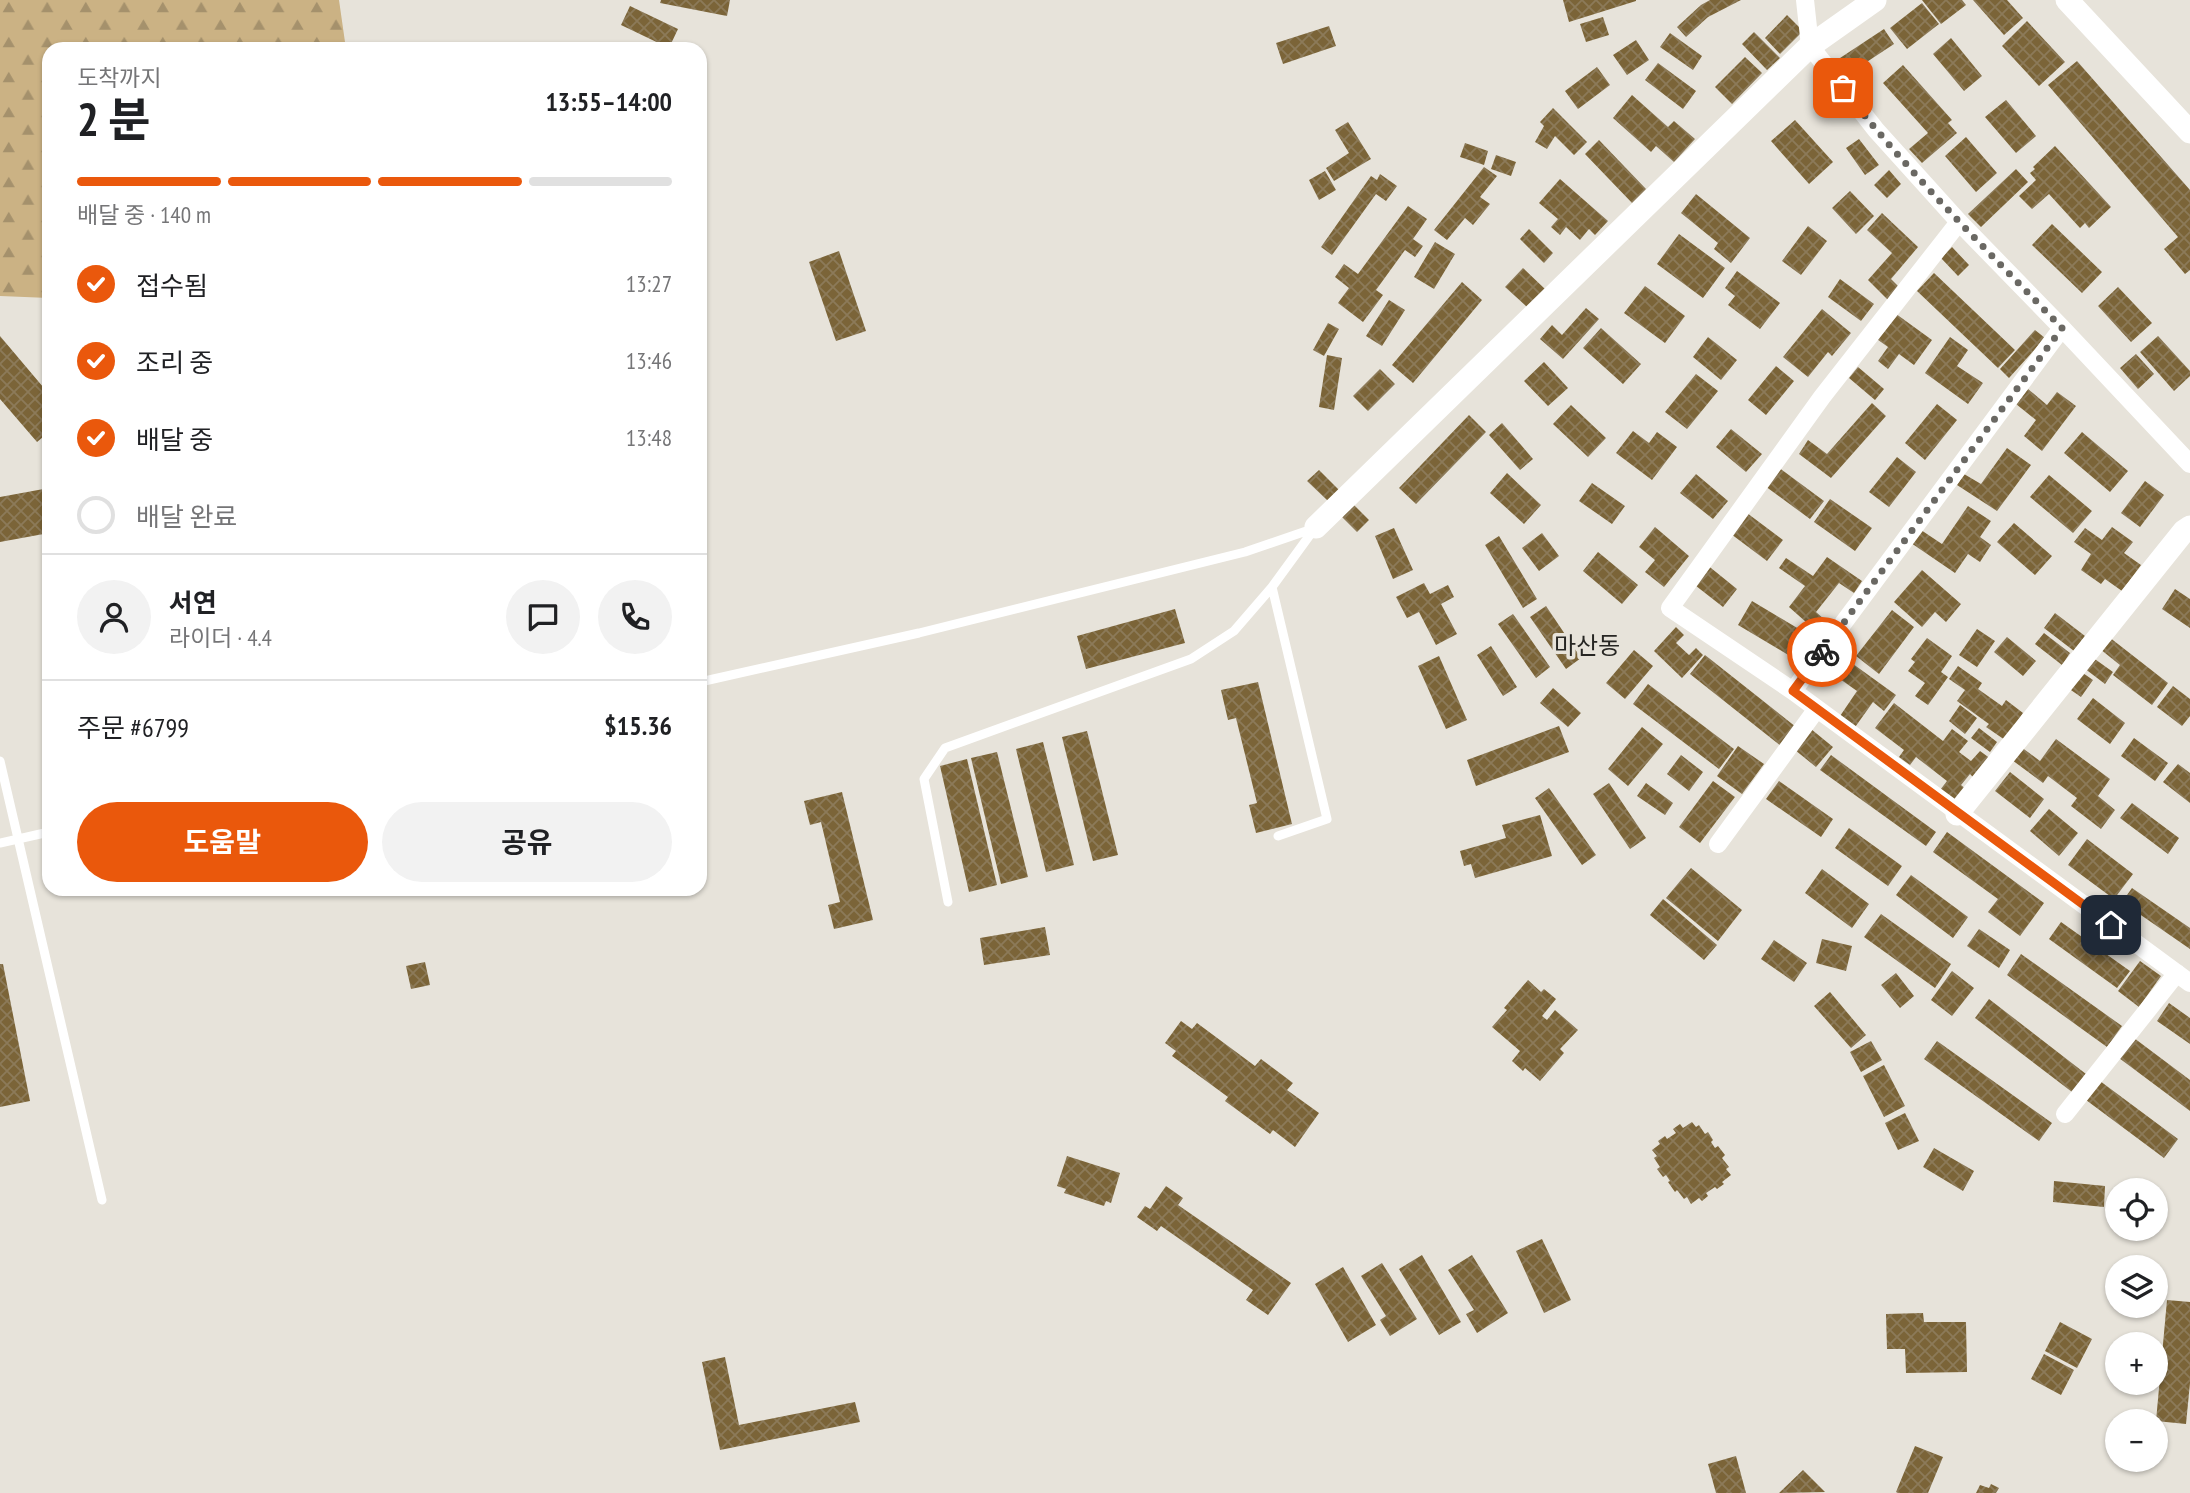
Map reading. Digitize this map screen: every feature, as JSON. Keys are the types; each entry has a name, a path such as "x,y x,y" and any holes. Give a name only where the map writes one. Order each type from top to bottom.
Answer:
{"street":[{"path":"1805,0 1810,46 1876,130 1959,222 2190,464"},
{"path":"1317,527 1810,46 1875,0"},
{"path":"2067,0 2190,132"},
{"path":"1959,222 1822,397 1670,608 1793,691 2183,978 2065,1114"},
{"path":"1793,691 2062,328"},
{"path":"1957,814 2184,531 2190,527"},
{"path":"1718,844 1816,710"}],"lane":[{"path":"948,902 924,779 945,748 1191,659 1234,631 1272,587 1317,527"},
{"path":"707,680 919,634 1245,552 1317,527"},
{"path":"1272,587 1327,819 1278,836"},
{"path":"0,761 102,1200"},
{"path":"0,843 42,834"}],"green space":[{"path":"0,0 339,0 345,42 42,42 42,298 0,296"}],"building":[{"path":"661,0 730,0 727,16 660,3"},
{"path":"1563,0 1636,0 1636,1 1569,22"},
{"path":"1710,0 1741,0 1708,17 1686,37 1677,27"},
{"path":"1922,0 1962,0 1966,5 1941,24"},
{"path":"1973,0 2007,0 2023,18 2004,35"},
{"path":"1922,3 1939,24 1907,49 1890,28"},
{"path":"630,6 678,29 672,42 656,42 621,25"},
{"path":"1787,15 1803,31 1780,54 1765,38"},
{"path":"1603,17 1609,35 1586,42 1580,24"},
{"path":"2027,21 2065,62 2039,86 2002,46"},
{"path":"1329,26 1336,46 1283,64 1276,43"},
{"path":"1884,29 1894,44 1844,77 1834,62"},
{"path":"1754,32 1780,58 1767,70 1742,44"},
{"path":"1670,33 1702,56 1693,70 1660,47"},
{"path":"1951,38 1982,76 1964,91 1933,54"},
{"path":"1636,40 1649,60 1627,75 1613,55"},
{"path":"1745,57 1762,73 1732,104 1715,87"},
{"path":"2077,61 2190,190 2190,270 2185,274 2164,249 2178,237 2048,85"},
{"path":"1658,63 1696,91 1683,109 1645,80"},
{"path":"1903,65 1952,120 1948,123 1957,133 1922,163 1909,149 1928,133 1883,83"},
{"path":"1597,67 1610,85 1578,109 1565,91"},
{"path":"1632,95 1668,127 1674,121 1695,139 1674,162 1656,146 1651,152 1613,118"},
{"path":"2006,100 2036,136 2016,153 1985,117"},
{"path":"1553,108 1587,142 1574,155 1555,136 1547,149 1535,142 1544,126 1540,122"},
{"path":"1795,120 1833,162 1809,184 1771,141"},
{"path":"1348,122 1371,159 1334,181 1326,168 1349,153 1335,130"},
{"path":"1966,137 1997,173 1976,192 1945,156"},
{"path":"1859,139 1879,165 1865,175 1846,148"},
{"path":"1599,140 1646,189 1632,203 1585,154"},
{"path":"1465,143 1488,151 1484,165 1460,157"},
{"path":"2055,146 2111,207 2089,228 2085,223 2080,228 2049,194 2032,209 2019,196 2036,180 2030,173 2035,169 2033,167"},
{"path":"1496,155 1516,162 1511,176 1491,169"},
{"path":"1484,167 1497,176 1480,197 1490,204 1473,225 1465,218 1447,240 1434,230"},
{"path":"2016,169 2028,182 1981,227 1968,214"},
{"path":"1889,170 1901,184 1887,198 1874,185"},
{"path":"1325,171 1336,190 1319,200 1309,180"},
{"path":"1380,174 1397,186 1386,201 1376,194 1332,255 1321,247 1371,176 1377,180"},
{"path":"1560,179 1608,221 1595,235 1589,229 1580,240 1566,227 1560,235 1551,227 1558,219 1539,203"},
{"path":"1850,191 1874,216 1856,234 1832,208"},
{"path":"1696,194 1750,238 1731,263 1714,249 1718,243 1681,213"},
{"path":"1408,206 1427,219 1413,239 1423,246 1415,257 1405,250 1376,290 1383,295 1363,322 1338,303 1349,288 1335,277 1344,264 1358,274"},
{"path":"1882,213 1918,247 1891,279 1900,288 1888,300 1868,280 1892,253 1867,230"},
{"path":"2052,224 2102,272 2082,293 2032,245"},
{"path":"1808,226 1827,241 1801,275 1782,261"},
{"path":"1529,229 1553,253 1544,263 1520,239"},
{"path":"1679,234 1725,268 1703,298 1657,264"},
{"path":"1435,242 1455,254 1434,289 1414,277"},
{"path":"1952,247 1969,265 1958,276 1941,258"},
{"path":"839,251 866,331 836,341 809,262"},
{"path":"1523,268 1545,289 1527,307 1505,287"},
{"path":"1737,271 1780,303 1760,329 1728,305 1735,296 1725,288"},
{"path":"1934,273 2015,350 1998,368 1917,291"},
{"path":"1840,279 1874,304 1861,321 1828,297"},
{"path":"1462,282 1482,300 1413,383 1392,365"},
{"path":"1645,286 1685,316 1665,343 1624,313"},
{"path":"2118,287 2152,323 2131,342 2098,306"},
{"path":"1389,300 1405,310 1382,346 1366,336"},
{"path":"1586,308 1599,319 1563,359 1540,339 1552,325 1562,335"},
{"path":"1822,309 1851,333 1832,356 1828,352 1808,377 1783,357"},
{"path":"1892,311 1932,340 1914,365 1899,354 1888,369 1878,361 1888,347 1874,337"},
{"path":"1328,323 1339,329 1324,356 1313,350"},
{"path":"1601,328 1641,364 1623,384 1583,348"},
{"path":"2035,330 2045,338 2009,378 2000,369"},
{"path":"0,336 42,386 42,438 37,442 0,399"},
{"path":"2158,336 2190,371 2190,376 2174,391 2140,352"},
{"path":"1708,337 1737,360 1721,380 1693,357"},
{"path":"1950,337 1968,350 1957,366 1983,383 1968,404 1925,373"},
{"path":"2136,354 2154,374 2138,389 2120,368"},
{"path":"1327,355 1342,358 1334,410 1319,407"},
{"path":"1544,362 1568,388 1548,406 1524,381"},
{"path":"1776,366 1794,381 1766,415 1748,400"},
{"path":"1858,367 1884,389 1875,400 1849,378"},
{"path":"1380,369 1395,384 1368,411 1353,396"},
{"path":"1696,374 1718,391 1687,429 1665,412"},
{"path":"2028,389 2047,405 2057,392 2076,406 2042,451 2024,436 2036,420 2016,404"},
{"path":"1872,403 1886,416 1831,478 1799,454 1808,440 1827,454"},
{"path":"1937,404 1957,420 1925,460 1905,443"},
{"path":"1571,405 1606,438 1588,457 1553,424"},
{"path":"1469,415 1486,432 1416,504 1399,488"},
{"path":"1502,423 1533,459 1520,470 1489,435"},
{"path":"1731,429 1762,454 1746,472 1716,447"},
{"path":"1633,431 1649,443 1657,432 1677,447 1652,480 1616,453"},
{"path":"2082,432 2128,471 2110,492 2064,453"},
{"path":"2007,448 2031,465 1997,511 1957,485 1964,474 1981,484"},
{"path":"1897,457 1916,472 1889,507 1869,492"},
{"path":"1778,467 1824,501 1810,519 1765,486"},
{"path":"1319,470 1339,490 1328,501 1307,481"},
{"path":"1507,473 1541,505 1524,524 1490,493"},
{"path":"1696,474 1728,501 1713,519 1680,493"},
{"path":"2049,475 2092,511 2073,533 2030,497"},
{"path":"2145,481 2164,495 2140,527 2121,513"},
{"path":"1592,483 1625,506 1612,524 1579,501"},
{"path":"42,489 42,534 0,542 0,497"},
{"path":"1830,499 1872,528 1855,551 1814,522"},
{"path":"1353,504 1369,520 1357,532 1341,516"},
{"path":"1968,506 1991,521 1980,537 1991,545 1980,562 1968,554 1955,573 1911,543 1921,530 1942,544"},
{"path":"1743,510 1783,540 1767,561 1727,531"},
{"path":"2014,523 2052,556 2035,575 1997,542"},
{"path":"1655,527 1689,556 1664,587 1645,572 1655,560 1639,547"},
{"path":"2112,527 2133,542 2124,553 2141,565 2122,591 2105,579 2101,584 2081,570 2091,554 2074,542 2085,528 2102,540"},
{"path":"1394,528 1413,570 1393,579 1375,536"},
{"path":"1542,533 1559,556 1539,571 1522,548"},
{"path":"1499,536 1537,599 1523,608 1485,545"},
{"path":"1598,552 1638,585 1622,604 1583,571"},
{"path":"1827,557 1862,581 1854,593 1839,583 1816,612 1833,627 1824,638 1789,607 1805,586 1779,568 1786,558 1813,576"},
{"path":"1706,564 1737,589 1723,607 1691,582"},
{"path":"1922,570 1961,604 1946,622 1935,612 1922,627 1894,602"},
{"path":"1424,583 1430,594 1448,585 1454,597 1441,604 1457,634 1436,645 1419,612 1407,618 1396,597"},
{"path":"2175,589 2190,599 2190,628 2162,609"},
{"path":"1752,601 1804,632 1790,656 1738,625"},
{"path":"1546,606 1581,658 1566,669 1530,617"},
{"path":"1175,609 1185,643 1086,669 1077,636"},
{"path":"1892,610 1914,627 1879,674 1856,656"},
{"path":"2055,613 2085,636 2074,651 2044,628"},
{"path":"1513,614 1550,667 1536,678 1498,624"},
{"path":"1676,627 1684,635 1676,643 1689,655 1696,648 1703,655 1682,678 1654,651"},
{"path":"1977,629 1995,641 1977,667 1959,655"},
{"path":"2044,633 2070,653 2062,665 2035,644"},
{"path":"2007,637 2036,661 2023,676 1994,652"},
{"path":"2109,637 2168,683 2152,705 2113,675 2120,665 2100,649"},
{"path":"1927,638 1952,656 1941,672 1948,677 1928,705 1915,696 1925,683 1908,671 1915,662 1911,659"},
{"path":"1491,646 1517,687 1503,696 1477,655"},
{"path":"1634,650 1653,666 1625,699 1606,683"},
{"path":"1705,655 1796,727 1781,746 1690,674"},
{"path":"1439,656 1467,720 1446,729 1418,666"},
{"path":"1842,656 1896,695 1884,711 1873,702 1853,730 1838,719 1857,691 1830,672"},
{"path":"2092,657 2113,672 2105,684 2084,668"},
{"path":"1958,666 1982,683 1978,689 2002,706 2006,700 2023,713 2005,740 1986,727 1989,724 1957,701 1965,690 1949,679"},
{"path":"2080,671 2093,680 2081,697 2068,688"},
{"path":"1258,682 1292,824 1256,833 1249,805 1257,803 1236,718 1228,720 1221,690"},
{"path":"1648,684 1734,749 1719,769 1633,704"},
{"path":"2173,686 2190,699 2190,716 2182,726 2157,707"},
{"path":"1553,688 1581,713 1568,727 1540,703"},
{"path":"2093,698 2125,723 2110,744 2077,719"},
{"path":"1894,703 1943,741 1952,729 1968,741 1959,752 1971,761 1980,751 1991,759 1975,779 1970,774 1961,785 1967,790 1954,807 1937,794 1947,781 1916,757 1910,765 1899,757 1904,750 1875,728"},
{"path":"1960,705 1977,718 1965,734 1949,721"},
{"path":"1559,726 1569,752 1476,786 1467,760"},
{"path":"1642,727 1663,744 1628,786 1608,769"},
{"path":"1979,728 1997,742 1990,752 1971,738"},
{"path":"1811,729 1833,747 1816,767 1795,750"},
{"path":"1087,731 1118,855 1093,861 1062,737"},
{"path":"2134,738 2168,763 2155,781 2121,756"},
{"path":"2056,739 2110,779 2098,796 2115,810 2101,829 2071,806 2077,798 2048,776 2043,783 2012,760 2021,747 2040,761"},
{"path":"1043,742 1074,865 1046,872 1016,749"},
{"path":"1738,746 1764,764 1742,794 1717,776"},
{"path":"997,752 1028,877 1001,884 971,758"},
{"path":"1681,755 1703,772 1689,791 1667,774"},
{"path":"1831,755 1936,832 1926,846 1820,770"},
{"path":"967,759 997,885 969,892 940,766"},
{"path":"2178,764 2190,773 2190,803 2163,782"},
{"path":"2010,772 2044,799 2030,818 1995,791"},
{"path":"1713,781 1735,797 1700,843 1679,827"},
{"path":"1779,781 1833,819 1821,837 1766,799"},
{"path":"1609,783 1646,838 1630,849 1593,794"},
{"path":"1646,783 1673,803 1665,815 1637,796"},
{"path":"1549,788 1596,855 1582,865 1535,798"},
{"path":"842,792 873,920 834,929 828,905 840,902 821,822 810,825 804,801"},
{"path":"2132,803 2179,838 2168,854 2120,818"},
{"path":"2049,809 2078,833 2059,856 2030,831"},
{"path":"1540,815 1552,856 1475,878 1471,864 1464,866 1460,851 1506,838 1502,825"},
{"path":"1849,828 1902,866 1888,886 1835,848"},
{"path":"1947,832 2044,903 2020,936 1988,912 1998,899 1933,852"},
{"path":"2087,839 2133,874 2114,899 2068,865"},
{"path":"1691,868 1742,910 1718,941 1666,898"},
{"path":"1822,869 1869,904 1852,928 1805,893"},
{"path":"1911,875 1968,917 1953,938 1896,895"},
{"path":"2132,888 2190,928 2190,949 2122,902"},
{"path":"1663,899 1717,945 1704,960 1650,915"},
{"path":"1881,914 1951,964 1935,988 1864,937"},
{"path":"2061,922 2130,971 2117,988 2049,939"},
{"path":"1045,927 1050,955 984,965 980,938"},
{"path":"1979,929 2010,950 1999,968 1967,946"},
{"path":"1822,939 1852,946 1846,971 1816,963"},
{"path":"1774,940 1807,963 1794,982 1761,959"},
{"path":"2021,954 2122,1026 2107,1047 2007,975"},
{"path":"2140,961 2161,976 2139,1007 2118,991"},
{"path":"425,962 430,985 411,989 406,966"},
{"path":"0,964 3,964 30,1101 0,1107"},
{"path":"1952,971 1974,988 1952,1016 1931,1000"},
{"path":"1896,973 1914,996 1900,1008 1881,985"},
{"path":"1528,980 1541,992 1544,989 1556,999 1542,1016 1547,1020 1555,1010 1578,1030 1560,1049 1564,1053 1540,1081 1512,1061 1520,1051 1492,1027"},
{"path":"1830,992 1866,1035 1851,1048 1814,1006"},
{"path":"1989,999 2086,1074 2072,1092 1975,1018"},
{"path":"2169,1003 2190,1018 2190,1044 2157,1021"},
{"path":"1181,1021 1192,1029 1197,1023 1255,1066 1261,1059 1293,1083 1287,1090 1319,1113 1295,1147 1273,1130 1270,1134 1225,1101 1228,1097 1172,1056 1176,1051 1165,1043"},
{"path":"2134,1038 2190,1080 2190,1111 2119,1058"},
{"path":"1871,1041 1882,1060 1861,1072 1850,1052"},
{"path":"1937,1041 2052,1123 2039,1141 1924,1059"},
{"path":"1884,1065 1905,1106 1884,1117 1863,1076"},
{"path":"2100,1081 2178,1139 2164,1158 2086,1100"},
{"path":"1905,1113 1919,1141 1898,1150 1885,1123"},
{"path":"1692,1122 1696,1127 1699,1125 1705,1134 1708,1132 1715,1148 1718,1146 1725,1155 1722,1158 1731,1175 1722,1182 1724,1184 1706,1193 1708,1196 1702,1201 1699,1198 1691,1204 1687,1197 1684,1199 1677,1190 1675,1192 1666,1175 1663,1177 1657,1169 1660,1167 1652,1150 1665,1136 1667,1139 1676,1133 1673,1129 1680,1124 1683,1128"},
{"path":"1934,1148 1974,1171 1963,1191 1923,1167"},
{"path":"1067,1156 1120,1173 1111,1203 1106,1201 1104,1206 1064,1193 1066,1189 1057,1186"},
{"path":"2054,1181 2105,1186 2104,1207 2053,1202"},
{"path":"1166,1186 1183,1198 1178,1205 1291,1283 1268,1315 1246,1300 1253,1290 1161,1226 1157,1231 1137,1217 1145,1206 1150,1209"},
{"path":"1542,1239 1571,1300 1544,1313 1516,1251"},
{"path":"1422,1255 1461,1322 1439,1335 1399,1269"},
{"path":"1472,1255 1508,1313 1477,1333 1466,1314 1474,1310 1448,1270"},
{"path":"1382,1263 1417,1319 1390,1336 1380,1320 1386,1316 1361,1276"},
{"path":"1343,1267 1376,1325 1348,1342 1315,1284"},
{"path":"2168,1300 2190,1302 2190,1383 2186,1424 2168,1422 2168,1409 2157,1409 2158,1395 2168,1395 2168,1332 2164,1332 2165,1318 2168,1318"},
{"path":"1923,1313 1924,1322 1966,1322 1967,1372 1906,1373 1905,1349 1887,1349 1886,1314"},
{"path":"2060,1322 2092,1339 2077,1368 2045,1351"},
{"path":"2044,1354 2074,1370 2061,1395 2031,1379"},
{"path":"725,1357 739,1425 855,1402 860,1422 720,1450 702,1362"},
{"path":"1915,1446 1943,1457 1928,1493 1898,1493 1896,1492"},
{"path":"1736,1456 1746,1493 1716,1493 1708,1464"},
{"path":"1803,1470 1825,1492 1779,1493"},
{"path":"1991,1484 1999,1488 1996,1493 1976,1493 1980,1485 1989,1488"}],"way so far":[{"path":"1822,652 2062,328 1959,222 1876,130 1843,88"}],"district":[{"name":"마산동","path":"1587,645"}],"route":[{"path":"1822,652 1793,691 2111,925"}]}
